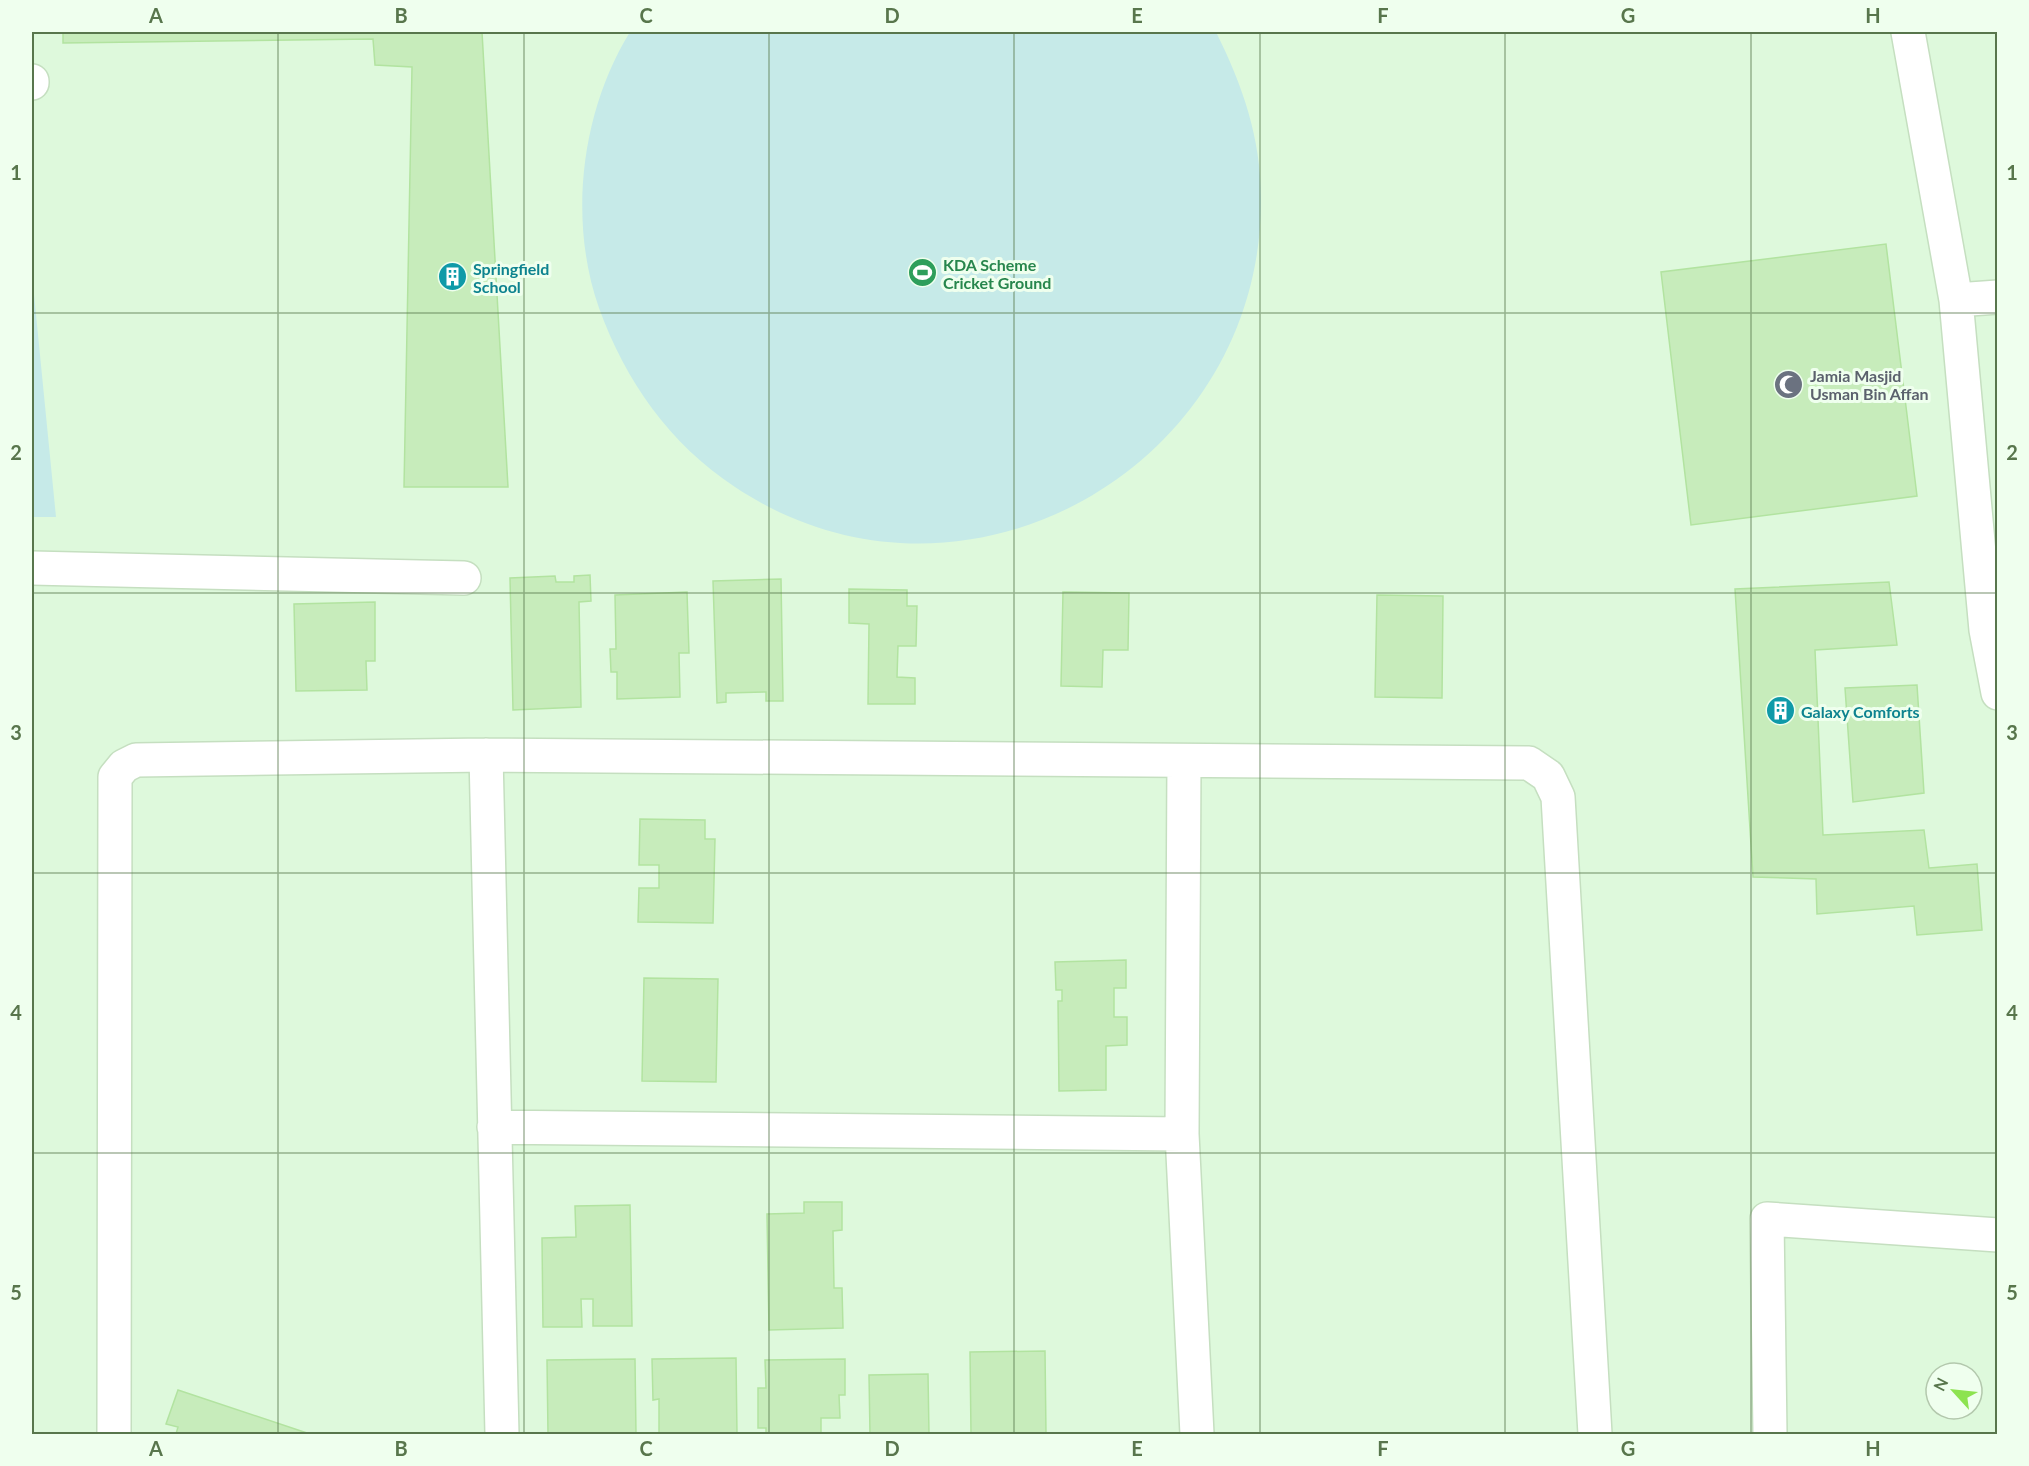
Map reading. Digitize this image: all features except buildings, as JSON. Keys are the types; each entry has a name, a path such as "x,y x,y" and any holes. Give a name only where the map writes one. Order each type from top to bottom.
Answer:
{"street":[{"path":"1908,32 1956,300 1986,630 1998,693"},
{"path":"1956,300 1998,297"},
{"path":"32,568 464,578"},
{"path":"486,755 502,1434"},
{"path":"114,1434 115,777 124,766 136,760 486,755 1529,763 1548,776 1558,796 1595,1434"},
{"path":"1184,761 1182,1134 1197,1434"},
{"path":"494,1126 1182,1134"},
{"path":"1770,1434 1767,1219 1998,1235"}],"shaded area":[{"path":"32,32 1997,32 1997,1434 32,1434"},
{"name":"KDA Scheme Cricket Ground","path":"630,32 1216,32 1235,73 1249,115 1258,158 1261,203 1247,298 1210,381 1153,450 1082,501 1000,533 912,543 822,529 735,487 711,470 670,431 636,386 610,335 589,274 582,203 584,167 590,131 613,63"},
{"path":"32,274 56,517 32,517"}],"place":[{"name":"KDA Scheme Cricket Ground","path":"922,273"},
{"name":"Springfield School","path":"452,277"},
{"name":"Jamia Masjid Usman Bin Affan","path":"1789,384"},
{"name":"Galaxy Comforts","path":"1780,711"}]}
